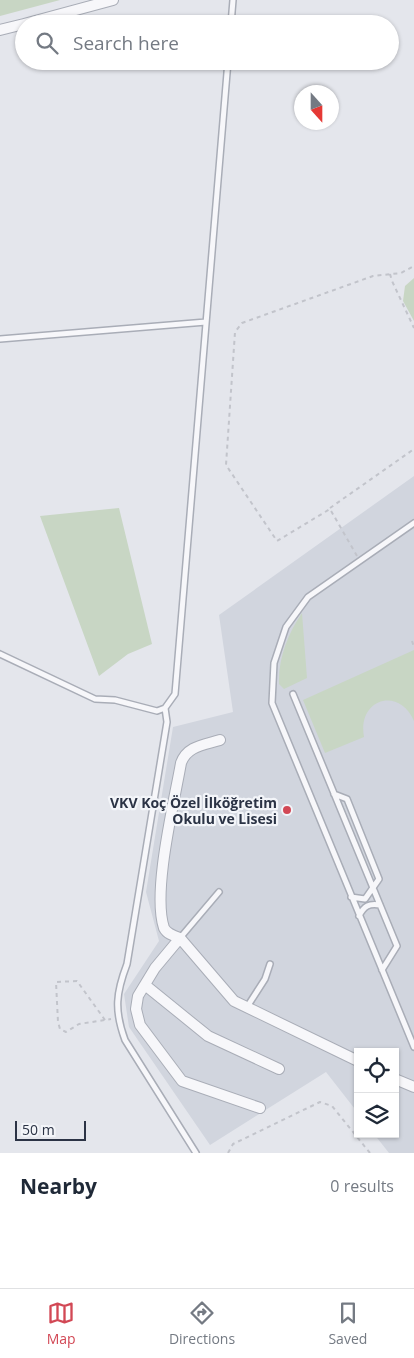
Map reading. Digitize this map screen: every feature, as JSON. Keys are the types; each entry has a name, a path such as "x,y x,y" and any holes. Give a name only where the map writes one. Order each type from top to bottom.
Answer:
{"street":[{"path":"57,15 113,0"},
{"path":"0,30 15,26"},
{"path":"220,740 194,748 186,754 181,763 163,865 161,901 166,931 180,938 228,997 246,1008 354,1059"},
{"path":"180,938 155,968 136,1002 137,1020 175,1074 192,1086 260,1108"},
{"path":"145,985 215,1041 279,1069"},
{"path":"399,1081 414,1087"}],"lane":[{"path":"233,15 234,0"},
{"path":"0,654 95,699 115,700 157,711 165,708 175,694 227,70"},
{"path":"0,339 206,322"},
{"path":"414,523 308,598 286,627 274,663 272,703 414,1047"},
{"path":"406,528 414,529"},
{"path":"293,694 397,946 382,970"},
{"path":"165,708 167,722 127,964 118,990 118,1018 125,1040 196,1153"},
{"path":"334,794 347,799 379,878 374,890 365,899 351,897"},
{"path":"180,938 219,892"},
{"path":"359,916 366,906 380,905"},
{"path":"246,1008 265,979 270,964"}],"path":[{"path":"414,266 401,273 373,276 242,323 235,332 226,465 277,542 330,509 414,449"},
{"path":"390,274 414,328"},
{"path":"330,509 360,561"},
{"path":"412,641 414,646"},
{"path":"105,1020 77,981 56,982 60,1029 66,1032 79,1024 105,1020 118,1018"},
{"path":"228,1153 233,1144 320,1102 332,1106 370,1153"}],"shaded area":[{"name":"VKV Koç Özel İlköğretim Okulu ve Lisesi","path":"414,476 414,1153 389,1153 377,1138 399,1138 399,1048 354,1048 354,1108 326,1072 210,1145 129,1027 124,994 159,941 146,892 173,727 233,712 219,615"}],"green space":[{"path":"0,0 60,0 0,16"},
{"path":"414,278 414,321 403,301 405,286"},
{"path":"119,508 152,644 128,654 99,676 40,516"},
{"path":"302,613 307,678 284,689 279,684 282,656 292,629"},
{"path":"414,650 414,721 407,710 399,703 381,702 373,706 367,714 364,724 364,737 325,753 303,700"}],"place":[{"name":"VKV Koç Özel İlköğretim Okulu ve Lisesi","path":"287,810"}]}
